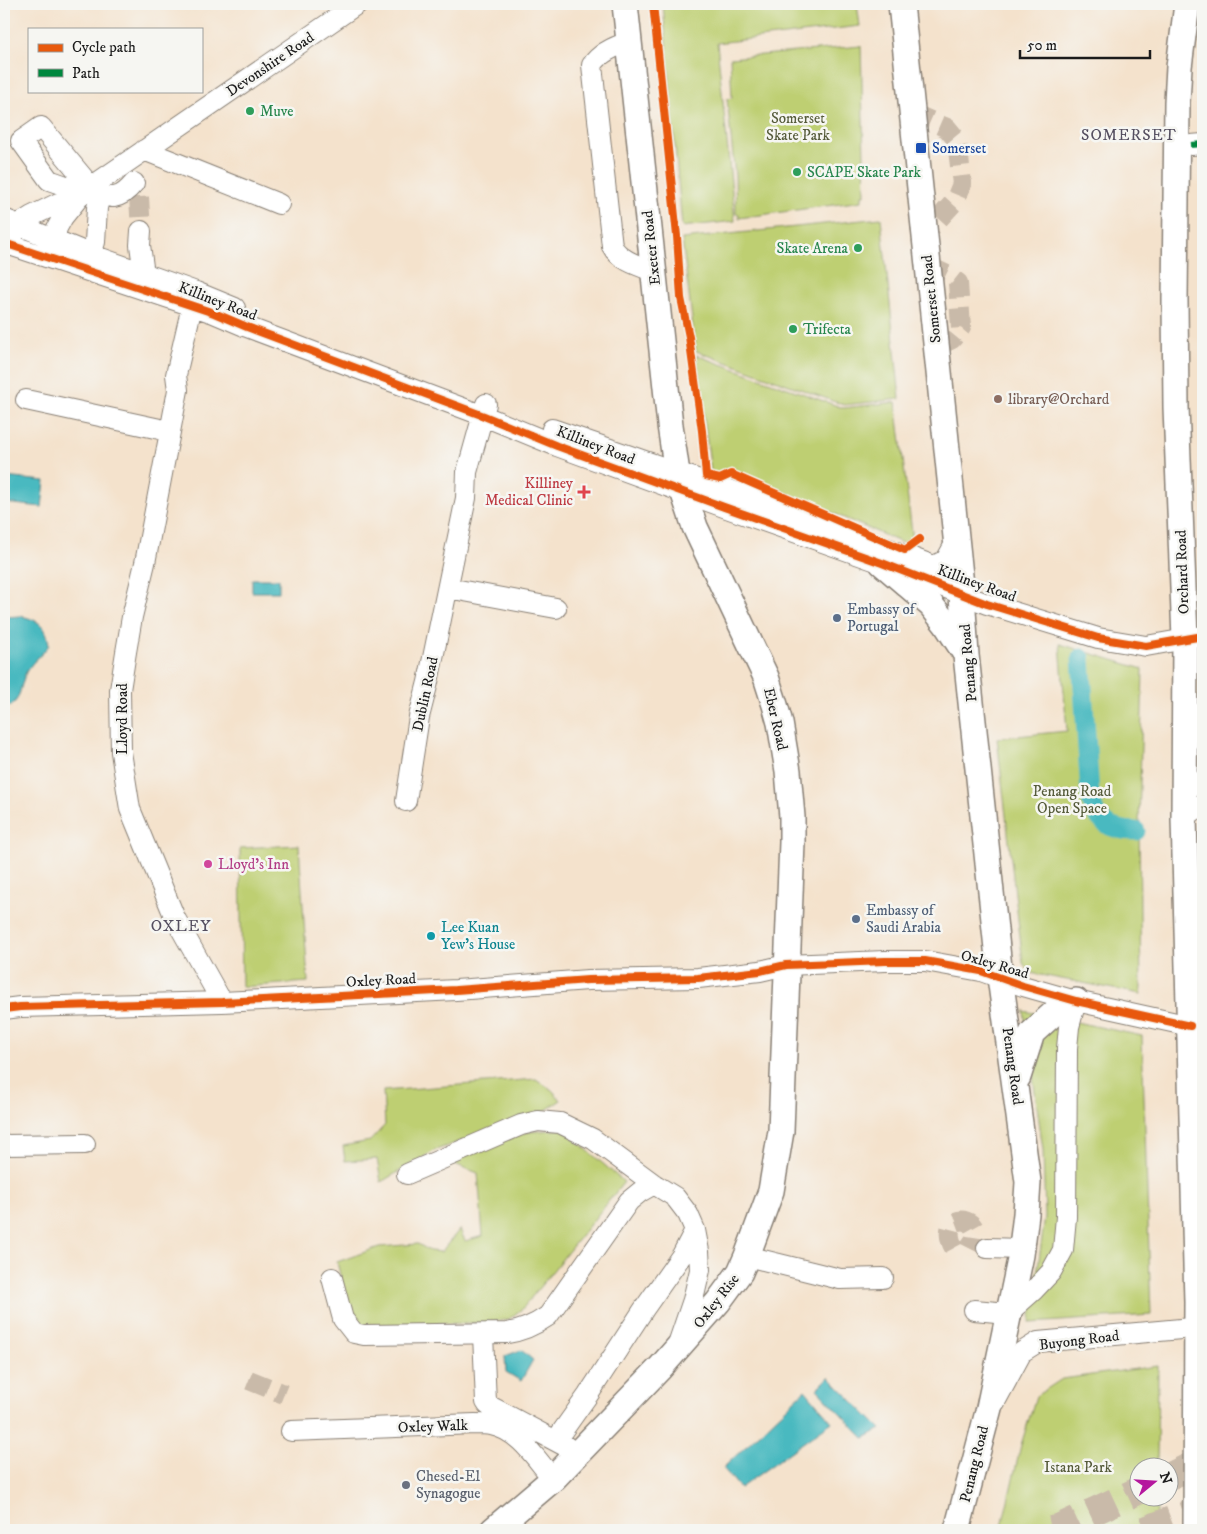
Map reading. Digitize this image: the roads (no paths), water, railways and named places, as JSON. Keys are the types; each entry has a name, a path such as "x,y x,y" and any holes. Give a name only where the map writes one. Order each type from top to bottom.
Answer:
{"main road":[{"name":"Exeter Road","path":"624,4 670,425 679,482"},
{"name":"Somerset Road","path":"901,4 962,595"},
{"name":"Orchard Road","path":"1187,4 1179,67 1177,102 1175,300 1176,407 1194,638 1194,812 1190,1026 1200,1327 1196,1530"},
{"name":"Eber Road","path":"679,482 701,542 766,676 780,724 788,771 792,817 786,970"},
{"path":"882,563 931,605 966,655"},
{"name":"Penang Road","path":"957,1530 989,1408 1022,1249 1028,1182 1002,985 966,655 962,595"},
{"name":"Oxley Rise","path":"493,1530 553,1479 578,1454 718,1302 740,1272 771,1190 776,1161 780,1131 786,970"},
{"path":"1016,1084 1032,1033 1061,1008 1076,1001"}],"street":[{"name":"Devonshire Road","path":"53,249 57,228 63,217 137,155 357,4"},
{"path":"629,42 615,46 596,59 592,65 612,246 617,254 653,271"},
{"path":"92,192 110,198 119,196 127,191 136,190 135,167 137,155 279,204"},
{"name":"Devonshire Road","path":"8,221 32,216 92,192"},
{"path":"87,253 93,248 95,242 97,208 92,192"},
{"path":"7,244 8,221"},
{"name":"Killiney Road","path":"8,221 53,249 200,301 257,317 490,412 558,446 679,482 789,511 934,566 946,560 956,542"},
{"path":"142,231 140,245 144,274"},
{"name":"Killiney Road","path":"7,244 87,253 144,274 200,301"},
{"name":"Lloyd Road","path":"200,301 186,377 178,390 122,671 120,690 121,752 133,818 175,918 222,1002"},
{"path":"26,400 170,431"},
{"name":"Dublin Road","path":"406,801 419,717 466,498 468,472 490,412"},
{"name":"Killiney Road","path":"679,482 939,584 962,595 1098,638 1146,646 1194,638"},
{"path":"448,588 556,608"},
{"name":"Oxley Road","path":"4,1009 222,1002 456,990 588,980 698,978 760,971 889,971 924,974 983,984 1023,986 1076,1001 1190,1026"},
{"path":"974,1310 1008,1313 1051,1272 1063,1250 1066,1217 1067,1048 1069,1028 1076,1001"},
{"path":"407,1174 521,1125 538,1121 560,1123 593,1140 675,1197 688,1214 695,1230 700,1270 693,1300 677,1348"},
{"path":"4,1145 85,1144"},
{"path":"332,1278 343,1319 354,1334 364,1336 483,1335 516,1332 548,1316 629,1201 654,1184"},
{"path":"556,1440 682,1255 695,1230"},
{"path":"988,1248 1022,1249"},
{"path":"747,1256 840,1279 883,1278"},
{"name":"Buyong Road","path":"989,1408 993,1406 1022,1352 1038,1342 1200,1327"},
{"path":"483,1335 486,1402 488,1405 556,1440 578,1454"},
{"name":"Oxley Walk","path":"291,1431 475,1424 492,1425 509,1432 520,1440 553,1479"}],"water":[{"path":"4,477 45,481 42,507 4,503"},
{"path":"252,579 279,579 279,592 252,592"},
{"path":"21,616 41,624 48,638 49,645 25,674 18,698 10,706 4,708 4,617"},
{"path":"521,1350 533,1360 521,1381 506,1372 505,1356"},
{"path":"829,1377 881,1429 864,1438 817,1389"},
{"path":"805,1390 832,1422 740,1488 723,1468"},
{"path":"1081,1525 1081,1530 1042,1530 1042,1527"}],"waterway":[{"path":"1081,658 1092,804 1099,818 1111,827 1136,831"}],"tunnel":[{"path":"912,113 947,128 957,140 962,184 955,201 925,234"},
{"path":"139,197 141,231"},
{"path":"928,266 949,276 958,283 961,328 952,339 936,347"},
{"path":"954,1248 950,1239 950,1230 952,1224 960,1221 968,1222 974,1228 975,1238 969,1248"},
{"path":"249,1380 284,1394"},
{"path":"1180,1471 1203,1460"},
{"path":"1051,1530 1130,1495"},
{"path":"1145,1530 1203,1508"}],"place":[{"name":"Muve","path":"250,111"},
{"name":"Somerset","path":"921,148"},
{"name":"SCAPE Skate Park","path":"797,172"},
{"name":"Skate Arena","path":"858,248"},
{"name":"Trifecta","path":"793,329"},
{"name":"library@Orchard","path":"998,399"},
{"name":"Killiney Medical Clinic","path":"584,492"},
{"name":"Embassy of Portugal","path":"837,618"},
{"name":"Lloyd's Inn","path":"208,864"},
{"name":"Embassy of Saudi Arabia","path":"856,919"},
{"name":"Lee Kuan Yew's House","path":"431,936"},
{"name":"Chesed-El Synagogue","path":"406,1485"}],"district":[{"name":"SOMERSET","path":"1129,134"},
{"name":"OXLEY","path":"181,925"}],"park label":[{"name":"Somerset Skate Park","path":"798,126"},
{"name":"Penang Road Open Space","path":"1072,800"},
{"name":"Istana Park","path":"1078,1467"}]}
